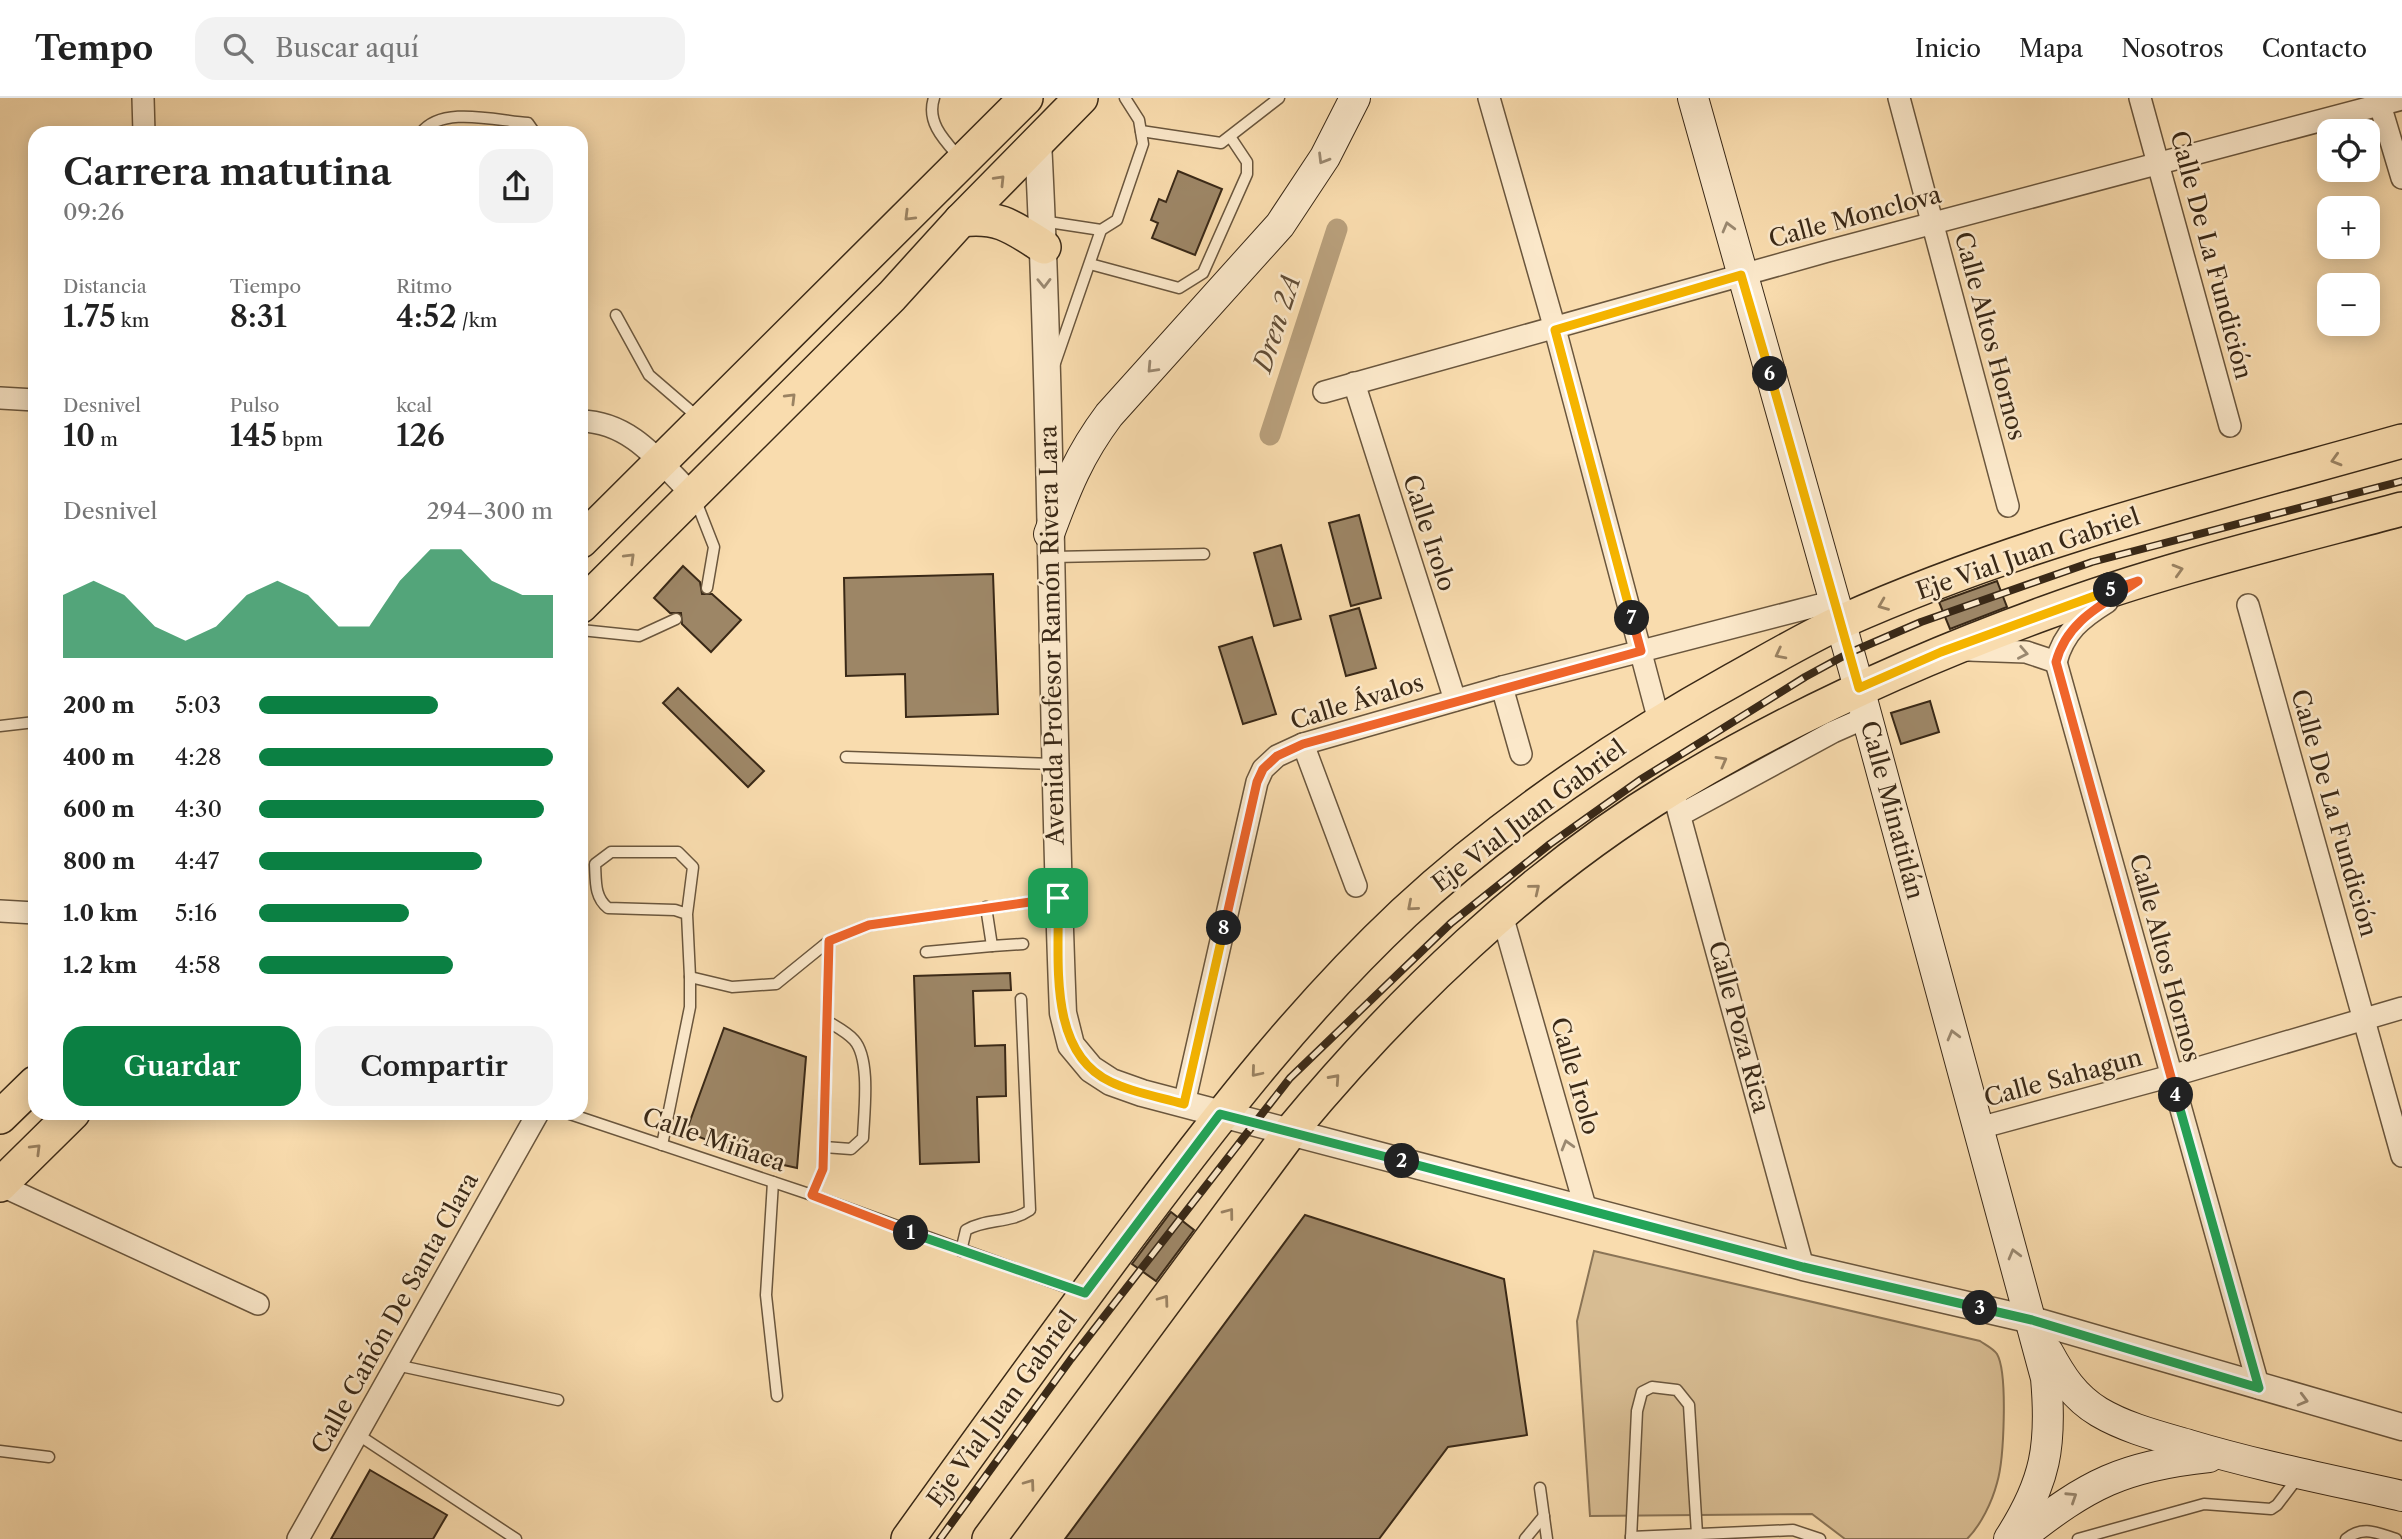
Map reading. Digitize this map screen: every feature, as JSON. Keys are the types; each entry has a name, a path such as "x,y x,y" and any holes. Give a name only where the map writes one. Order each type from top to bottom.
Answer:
{"main road":[{"path":"588,534 1026,98"},
{"name":"Avenida Profesor Ramón Rivera Lara","path":"1035,98 1038,141"},
{"path":"588,599 892,296 961,220 1082,98"},
{"path":"1049,546 1070,474 1088,443 1109,415 1280,225 1325,157 1354,98"},
{"name":"Calle Minatitlán","path":"1693,98 1863,702 2032,1320"},
{"path":"961,220 983,217 1043,234"},
{"name":"Eje Vial Juan Gabriel","path":"908,1539 1085,1293 1220,1114 1294,1027 1402,915 1459,865 1549,796 1659,721 1838,612 2036,547 2402,441"},
{"path":"989,1539 1290,1131 1334,1079 1393,1017 1502,915 1578,854 1863,702 1941,652 2138,581 2402,509"},
{"path":"0,1117 28,1090"},
{"path":"0,1185 66,1120"},
{"path":"2032,1320 2060,1376 2075,1393 2098,1411 2129,1426 2223,1455 2402,1496"},
{"path":"2010,1539 2031,1505 2046,1459 2050,1426 2046,1378 2032,1320"},
{"path":"2018,1539 2051,1511 2085,1489 2113,1477 2165,1462 2223,1455"}],"street":[{"path":"143,98 144,126"},
{"path":"1489,98 1555,330 1659,721"},
{"name":"Calle Altos Hornos","path":"1899,98 2008,506"},
{"name":"Calle De La Fundición","path":"2140,98 2230,426"},
{"name":"Calle Monclova","path":"1324,392 2379,101 2402,99"},
{"path":"2379,101 2402,178"},
{"name":"Avenida Profesor Ramón Rivera Lara","path":"1038,141 1043,234 1053,764 1063,1013 1071,1045 1090,1069 1111,1082 1220,1114"},
{"name":"Calle Irolo","path":"1354,383 1454,700"},
{"path":"0,398 28,400"},
{"path":"588,422 619,429 637,439 694,496"},
{"path":"1941,652 2004,650 2056,662 2061,643 2071,628 2138,581"},
{"name":"Calle De La Fundición","path":"2248,605 2402,1156"},
{"name":"Calle Ávalos","path":"1184,1104 1257,782 1263,769 1277,756 1303,744 1454,700 1641,651 1838,612"},
{"name":"Calle Altos Hornos","path":"2056,662 2259,1388"},
{"path":"1502,687 1521,754"},
{"path":"1303,744 1356,887"},
{"name":"Calle Poza Rica","path":"1676,802 1803,1267"},
{"path":"0,911 28,913"},
{"name":"Calle Irolo","path":"1502,915 1586,1210"},
{"name":"Calle Sahagun","path":"1979,1128 2171,1076 2402,1008"},
{"path":"1220,1114 1803,1267 2032,1320 2259,1388 2402,1427"},
{"name":"Calle Cañón De Santa Clara","path":"298,1539 534,1120"},
{"path":"0,1185 258,1304"}],"lane":[{"path":"934,98 930,109 937,130 963,162"},
{"path":"1043,234 1101,230 1117,220 1143,145 1139,120 1125,98"},
{"path":"1141,131 1222,143 1279,98"},
{"path":"426,126 430,121 446,117 528,123 530,126"},
{"path":"484,120 484,126"},
{"path":"1090,264 1180,288 1203,273 1247,174 1247,162 1231,138"},
{"path":"1046,385 1101,230"},
{"path":"616,315 649,375 702,421"},
{"path":"694,496 714,547 707,589"},
{"path":"1049,546 1204,554"},
{"path":"588,631 639,636 676,619"},
{"path":"0,726 28,723"},
{"path":"846,757 1053,764"},
{"path":"662,1145 690,1007 687,914 693,867 678,852 611,852 595,864 597,893 600,902 608,908 675,910 687,914"},
{"path":"690,977 732,986 776,984 829,941 869,925 986,906 1058,898"},
{"path":"986,906 992,946"},
{"path":"812,1195 823,1169 829,941"},
{"path":"926,952 1023,944"},
{"path":"961,1251 966,1230 978,1223 1014,1218 1030,1210 1021,999"},
{"path":"824,1147 851,1149 863,1138 864,1103 862,1053 854,1039 827,1021"},
{"name":"Calle Miñaca","path":"588,1120 812,1195 961,1251 1085,1293"},
{"path":"773,1182 766,1295 777,1396"},
{"path":"396,1365 558,1400"},
{"path":"1697,1534 1689,1405 1677,1390 1652,1387 1642,1392 1637,1411 1631,1538 1793,1530 1820,1539"},
{"path":"357,1434 386,1450 516,1539"},
{"path":"0,1451 49,1457"},
{"path":"2078,1539 2204,1504 2271,1508 2277,1505 2301,1473"},
{"path":"1540,1488 1547,1539"},
{"path":"1525,1539 1544,1516"},
{"path":"2346,1539 2358,1530 2366,1530 2396,1539"}],"shaded area":[{"path":"1594,1251 1980,1341 1992,1349 1997,1354 2003,1379 2001,1456 1995,1490 1977,1527 1967,1539 1845,1539 1812,1514 1590,1516 1577,1321"}],"building":[{"path":"1178,171 1222,189 1195,255 1152,238 1158,223 1151,220 1159,199 1166,202"},
{"path":"1359,515 1381,598 1351,606 1329,523"},
{"path":"1281,545 1301,619 1274,626 1254,553"},
{"path":"683,566 700,582 702,594 712,594 741,620 711,652 682,624 681,613 670,613 654,598"},
{"path":"993,574 998,714 906,717 905,674 846,676 844,578"},
{"path":"1997,581 2007,607 1950,629 1939,602"},
{"path":"1359,608 1376,668 1346,676 1330,616"},
{"path":"1252,637 1276,714 1243,724 1219,647"},
{"path":"678,688 764,771 748,787 663,703"},
{"path":"1930,701 1939,732 1901,744 1891,713"},
{"path":"1010,973 1011,990 973,991 975,1046 1005,1045 1006,1096 977,1097 979,1162 920,1164 914,976"},
{"path":"724,1028 806,1057 797,1168 757,1159 686,1132"},
{"path":"1171,1212 1194,1230 1156,1281 1132,1264"},
{"path":"1305,1215 1504,1279 1527,1435 1448,1447 1379,1539 1065,1539"},
{"path":"370,1470 447,1515 433,1539 331,1539"}],"waterway":[{"name":"Dren 2A","path":"1270,435 1337,229"}],"railway":[{"path":"940,1539 1071,1359 1290,1078 1451,923 1550,844 1640,780 1805,677 1849,653 1921,622 2092,562 2402,481"}],"route":[{"path":"1741,275 1859,688 1941,652 2043,613 2138,581 2071,628 2061,643 2056,662 2259,1388 2032,1320 1803,1267 1220,1114 1085,1293 961,1251 812,1195 823,1169 829,941 869,925 1058,898 1063,1013 1071,1045 1090,1069 1111,1082 1184,1104 1257,782 1263,769 1277,756 1303,744 1454,700 1641,651 1555,330 1741,275"}]}
